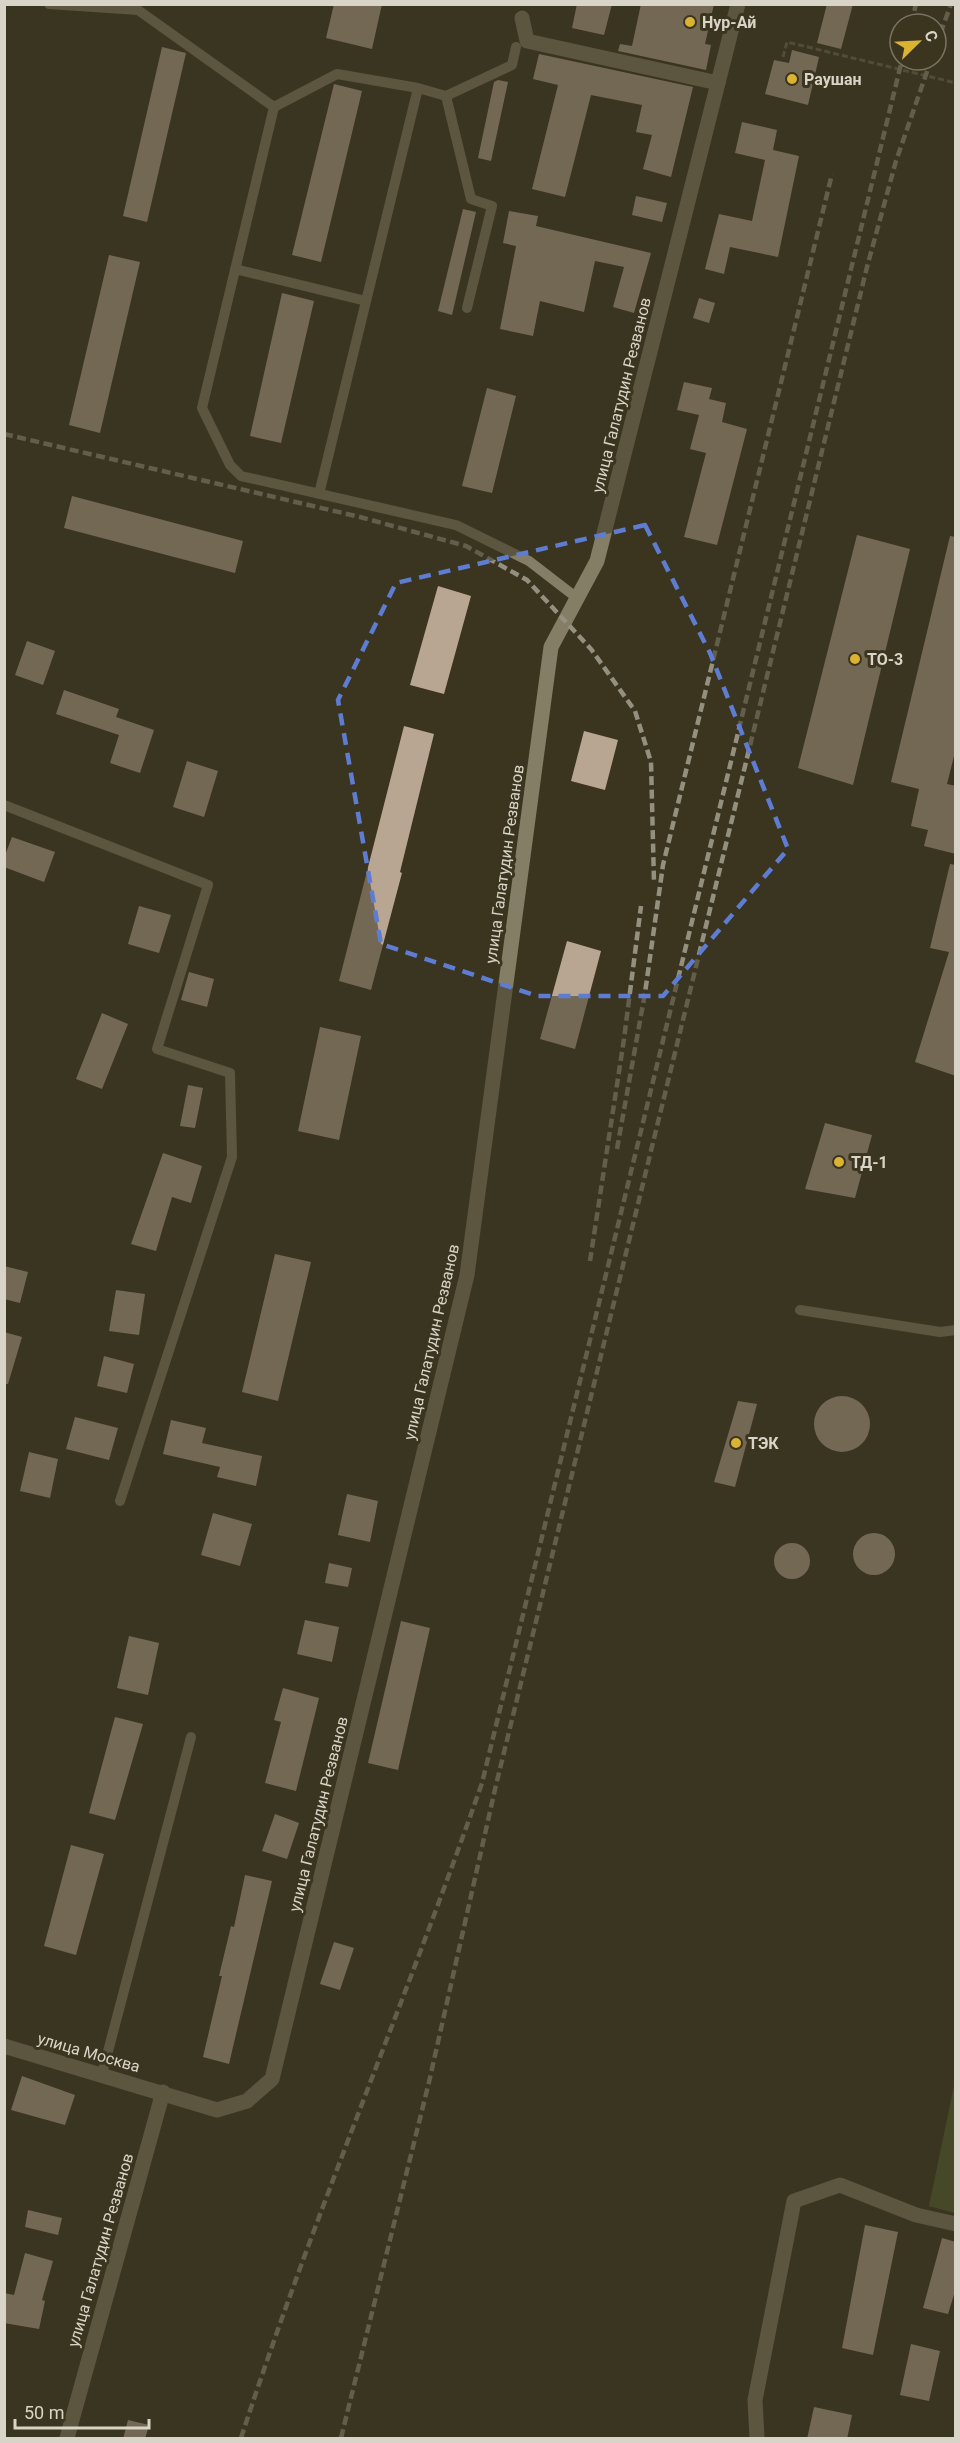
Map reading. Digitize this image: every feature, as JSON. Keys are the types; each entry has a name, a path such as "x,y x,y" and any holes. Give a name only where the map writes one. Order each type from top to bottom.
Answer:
{"street":[{"name":"улица Галатудин Резванов","path":"67,2439 163,2092 217,2110 247,2101 272,2079 467,1275 551,647 597,561 738,4"},
{"path":"522,18 527,41 718,83"},
{"name":"улица Москва","path":"4,2046 163,2092"},
{"path":"757,2439 755,2400 795,2201 840,2185 916,2215 956,2224"}],"lane":[{"path":"49,4 138,10 274,107"},
{"path":"516,46 512,65 446,96 418,88 337,74 274,107 202,408 230,465 241,476 456,525 529,561 577,598"},
{"path":"319,494 418,88"},
{"path":"446,96 471,199 492,206 467,308"},
{"path":"235,269 366,301"},
{"path":"4,805 208,885 157,1049 230,1073 232,1157 120,1501"},
{"path":"801,1310 940,1332 956,1330"},
{"path":"102,2074 191,1737"}],"path":[{"path":"783,57 788,42 956,82"}],"highlighted area":[{"path":"645,525 710,653 788,849 663,996 537,996 381,944 338,700 396,583"}],"green space":[{"path":"955,2081 956,2213 929,2206"}],"building":[{"path":"334,4 382,4 372,49 326,38"},
{"path":"577,4 612,4 604,35 572,28"},
{"path":"641,4 714,4 705,44 711,45 706,70 618,51 620,44 632,46"},
{"path":"827,4 853,4 841,49 817,43"},
{"path":"162,47 186,53 147,222 123,216"},
{"name":"Раушан","path":"792,50 819,57 808,105 765,94 774,60 789,63"},
{"path":"539,54 693,87 671,177 643,169 652,135 636,132 642,105 591,95 565,197 532,189 558,85 533,79"},
{"path":"498,80 508,82 491,161 478,158 494,82"},
{"path":"334,84 362,91 321,262 292,255"},
{"path":"742,122 777,130 773,150 799,156 778,257 730,247 724,274 705,269 719,214 752,221 765,160 735,153"},
{"path":"636,196 667,203 662,222 632,215"},
{"path":"463,209 476,212 452,315 438,311"},
{"path":"509,211 538,216 536,226 651,253 634,313 613,307 624,267 595,261 584,312 540,301 533,336 500,329 516,246 503,243"},
{"path":"109,255 140,262 100,433 69,425"},
{"path":"282,293 314,301 281,443 250,436"},
{"path":"699,298 715,303 709,323 693,318"},
{"path":"684,382 712,388 709,399 726,403 722,422 747,429 717,545 684,537 706,453 690,449 699,415 677,410"},
{"path":"487,388 516,396 492,493 462,486"},
{"path":"72,496 243,541 235,573 64,528"},
{"name":"ТО-3","path":"857,535 910,549 853,785 798,768"},
{"path":"950,536 956,537 956,748 947,784 956,786 956,854 924,846 928,830 911,826 919,789 891,782"},
{"path":"438,586 471,596 444,694 410,685"},
{"path":"27,641 55,651 43,685 15,675"},
{"path":"64,690 119,709 116,717 154,730 140,773 110,763 119,735 56,714"},
{"path":"404,726 434,734 400,872 402,873 371,990 339,981"},
{"path":"584,731 618,740 605,790 571,781"},
{"path":"187,761 218,771 204,817 173,807"},
{"path":"12,837 55,852 44,882 4,867 4,858"},
{"path":"950,864 956,865 956,1076 915,1062 949,952 930,948"},
{"path":"139,906 171,915 159,953 128,944"},
{"path":"567,941 601,951 575,1049 540,1039"},
{"path":"189,972 214,979 207,1007 181,1000"},
{"path":"102,1013 128,1024 102,1089 76,1079"},
{"path":"320,1027 361,1036 339,1140 298,1131"},
{"path":"188,1085 203,1088 195,1128 180,1126"},
{"name":"ТД-1","path":"825,1123 872,1135 855,1198 805,1189"},
{"path":"163,1153 202,1166 191,1203 172,1197 156,1251 131,1244"},
{"path":"275,1254 311,1262 278,1401 242,1392"},
{"path":"4,1266 28,1272 20,1303 4,1299"},
{"path":"116,1290 145,1294 139,1335 109,1331"},
{"path":"4,1332 22,1337 8,1384 4,1384"},
{"path":"104,1356 134,1364 127,1393 97,1386"},
{"path":"842,1396 853,1398 862,1404 868,1413 870,1424 868,1435 862,1444 853,1450 842,1452 831,1450 822,1444 816,1435 814,1424 816,1413 822,1404 831,1398"},
{"name":"ТЭК","path":"738,1401 757,1404 735,1487 714,1482"},
{"path":"75,1417 118,1428 109,1460 66,1449"},
{"path":"171,1420 206,1428 202,1443 262,1456 256,1486 217,1477 220,1467 163,1454"},
{"path":"29,1452 58,1459 50,1498 20,1491"},
{"path":"347,1494 378,1501 370,1542 338,1535"},
{"path":"213,1513 252,1524 240,1566 201,1555"},
{"path":"874,1533 882,1534 889,1539 894,1546 894,1562 889,1569 882,1574 874,1575 866,1574 859,1569 854,1562 853,1554 854,1546 859,1539 866,1534"},
{"path":"792,1543 805,1548 810,1561 805,1574 792,1579 779,1574 774,1561 779,1548"},
{"path":"329,1563 352,1568 348,1587 325,1583"},
{"path":"305,1620 339,1627 332,1662 297,1654"},
{"path":"401,1621 430,1628 398,1770 368,1763"},
{"path":"129,1636 159,1643 148,1695 117,1688"},
{"path":"283,1688 319,1698 296,1791 265,1783 281,1722 274,1720"},
{"path":"115,1717 143,1724 115,1820 89,1813"},
{"path":"275,1814 299,1823 287,1859 262,1851"},
{"path":"71,1845 104,1854 76,1955 44,1946"},
{"path":"245,1875 272,1881 229,2064 203,2057 222,1976 219,1976 231,1926 234,1927"},
{"path":"334,1942 354,1948 340,1990 320,1984"},
{"path":"22,2076 75,2095 65,2125 11,2110"},
{"path":"28,2210 62,2218 58,2235 25,2227"},
{"path":"865,2225 898,2232 873,2355 842,2348"},
{"path":"942,2238 956,2242 956,2288 948,2314 923,2308"},
{"path":"25,2253 53,2261 42,2300 45,2301 39,2329 4,2323 4,2293 14,2295"},
{"path":"911,2344 940,2351 929,2401 900,2395"},
{"path":"814,2407 852,2415 847,2439 807,2439"},
{"path":"128,2420 149,2425 145,2439 123,2439"}],"railway":[{"path":"914,12 916,4"},
{"path":"948,12 951,4"},
{"path":"241,2438 298,2273 482,1783 899,72"},
{"path":"341,2438 429,2082 496,1785 867,267 896,161 927,72"},
{"path":"617,1149 645,993 663,865 832,174"},
{"path":"4,434 360,517 466,546 527,580 591,649 635,711 651,762 654,882"},
{"path":"590,1261 624,1039 641,906"}],"place":[{"name":"Нур-Ай","path":"690,22"},
{"name":"Раушан","path":"792,79"},
{"name":"ТО-3","path":"855,659"},
{"name":"ТД-1","path":"839,1162"},
{"name":"ТЭК","path":"736,1443"}]}
